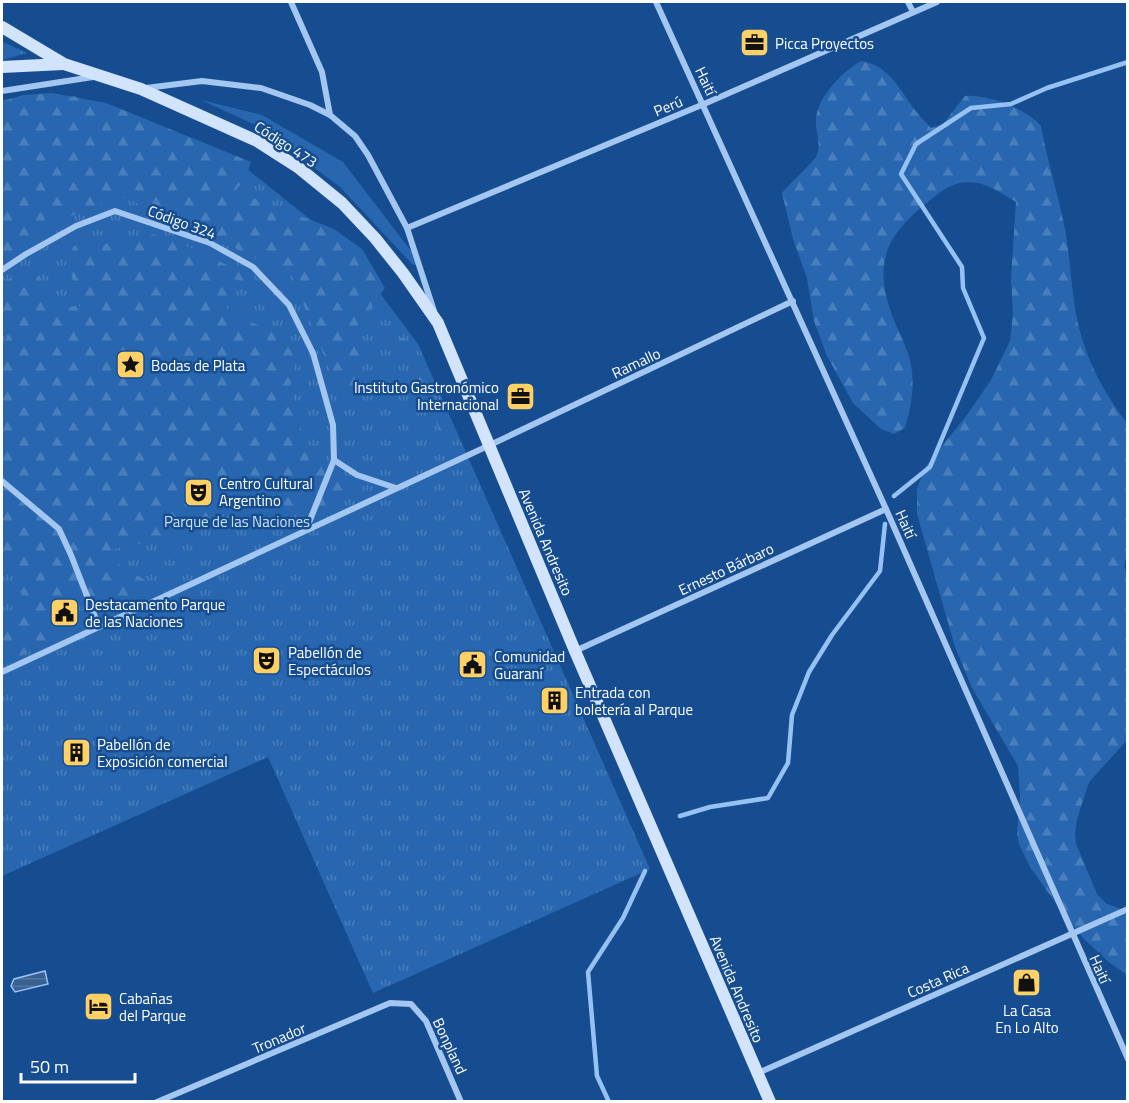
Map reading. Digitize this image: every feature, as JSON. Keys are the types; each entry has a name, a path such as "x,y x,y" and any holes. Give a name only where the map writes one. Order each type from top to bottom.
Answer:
{"main road":[{"path":"2,27 64,64"},
{"path":"2,68 64,64"},
{"name":"Código 473","path":"64,64 141,89 257,141 299,168 342,203 375,238 438,323"},
{"name":"Avenida Andresito","path":"438,323 575,651 770,1101"}],"street":[{"path":"291,2 322,72 330,115"},
{"name":"Haití","path":"656,2 886,509 1071,934 1128,1059"},
{"path":"908,2 913,12"},
{"name":"Perú","path":"407,228 704,104 937,2"},
{"path":"2,91 100,76"},
{"name":"Avenida Andresito","path":"141,89 202,81 261,88 310,105 330,115 355,136 368,155 407,228 438,323"},
{"name":"Código 324","path":"2,270 76,226 115,211 210,243 253,267 289,305 313,353 333,425 334,460 305,531"},
{"name":"Ramallo","path":"490,446 793,302"},
{"path":"2,672 490,446"},
{"path":"334,460 357,474 397,488"},
{"path":"2,481 59,529 99,627"},
{"name":"Ernesto Bárbaro","path":"575,651 886,509"},
{"name":"Costa Rica","path":"757,1073 1128,909"},
{"name":"Tronador","path":"157,1101 390,1003 411,1004"},
{"name":"Bonpland","path":"411,1004 426,1021 461,1101"}],"green space":[{"path":"2,40 3,42 27,53 2,60"},
{"path":"861,61 871,63 886,73 931,128 943,124 965,96 984,97 1006,104 1027,114 1041,126 1068,245 1079,329 1098,378 1127,423 1128,552 1124,566 1128,578 1127,740 1089,782 1075,833 1076,844 1097,894 1107,904 1127,911 1127,975 1084,939 1030,867 1019,844 1017,833 1020,795 1018,766 972,688 955,647 917,514 917,489 926,466 967,415 991,380 1010,341 1013,314 1011,278 1016,202 985,185 966,182 956,184 945,189 918,210 895,236 888,249 884,263 887,297 908,353 913,381 905,428 894,434 881,429 853,403 827,356 814,321 807,278 793,239 782,193 817,155 819,147 817,114 825,96 838,79"},
{"path":"52,93 106,103 251,162 245,179 235,191 334,229 362,249 385,288 351,334 366,359 348,393 334,380 292,276 242,252 193,224 110,193 99,207 73,215 2,259 2,101 24,95"},
{"name":"Parque de las Naciones","path":"74,96 237,161 346,248 418,344 650,869 373,993 268,757 2,876 2,119"},
{"path":"201,100 262,115 343,162 421,264 413,265 340,187 260,127"},
{"path":"153,234 194,249 253,278 251,286 235,279 227,286 227,309 274,334 290,335 296,358 290,388 305,443 315,461 361,490 329,512 293,512 273,496 214,517 170,539 111,550 120,566 151,583 140,599 117,607 56,605 46,621 63,636 2,664 2,634 15,626 23,606 22,585 12,571 2,563 2,346 9,335 2,312 2,283 25,269 37,269 45,307 81,306 68,264 73,247 91,238 105,244"},
{"path":"404,337 428,385 446,430 440,432 423,388 397,340"}],"shaded area":[{"path":"45,971 48,984 15,992 11,986 14,979"}],"waterway":[{"path":"894,496 930,467 984,338 963,288 962,267 901,174 916,144 971,108 1011,104 1047,88 1128,62"},
{"path":"680,816 710,807 768,798 788,763 792,715 809,672 832,635 880,571 885,524"},
{"path":"609,1102 597,1076 588,972 623,918 645,871"}],"place":[{"name":"Picca Proyectos","path":"754,43"},
{"name":"Bodas de Plata","path":"130,365"},
{"name":"Instituto Gastronómico Internacional","path":"520,396"},
{"name":"Centro Cultural Argentino","path":"198,492"},
{"name":"Destacamento Parque de las Naciones","path":"64,613"},
{"name":"Pabellón de Espectáculos","path":"267,661"},
{"name":"Comunidad Guaraní","path":"473,665"},
{"name":"Entrada con boletería al Parque","path":"554,701"},
{"name":"Pabellón de Exposición comercial","path":"76,753"},
{"name":"La Casa En Lo Alto","path":"1027,983"},
{"name":"Cabañas del Parque","path":"98,1007"}]}
